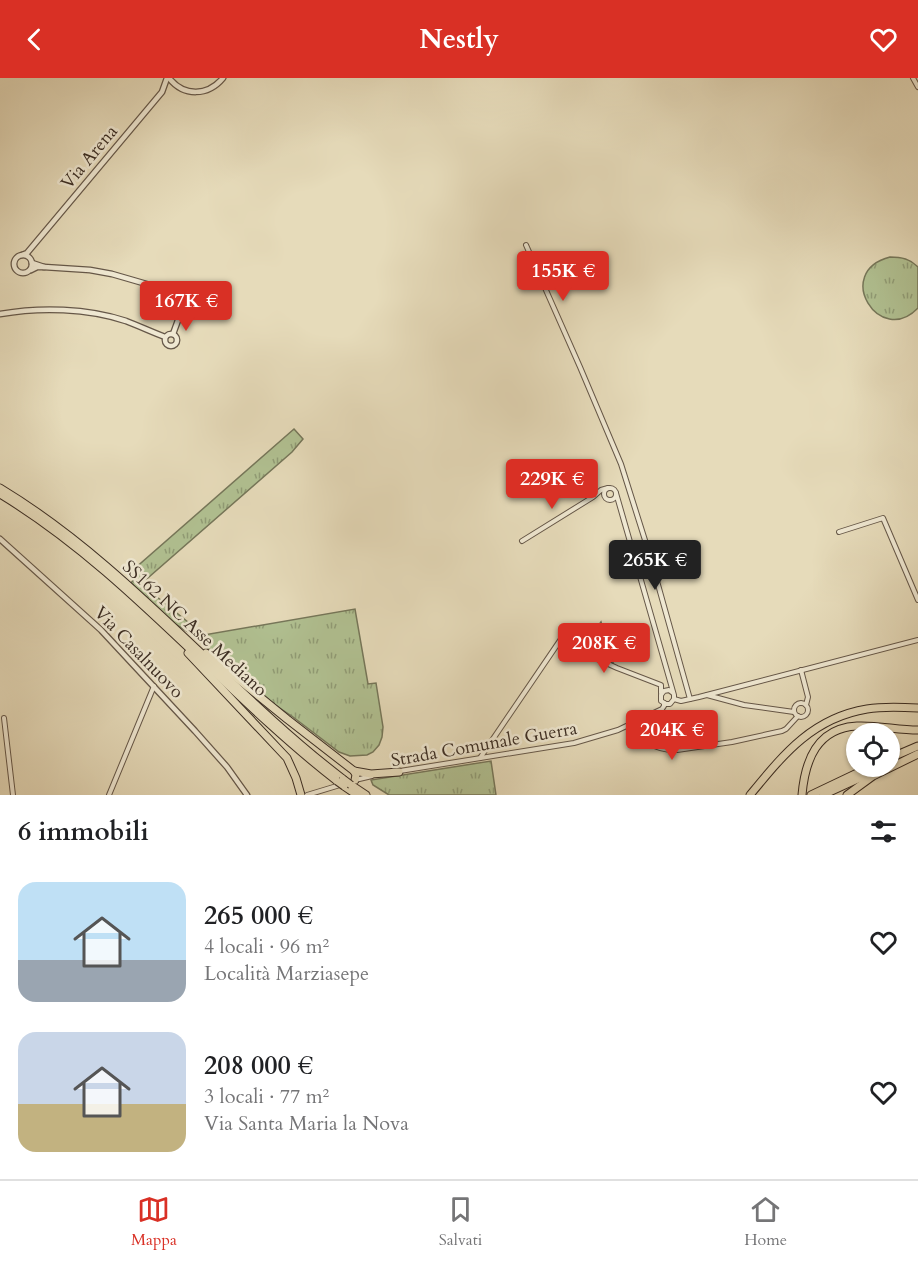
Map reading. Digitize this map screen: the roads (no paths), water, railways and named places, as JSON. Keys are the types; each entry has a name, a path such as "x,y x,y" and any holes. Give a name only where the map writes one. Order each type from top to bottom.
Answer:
{"highway":[{"name":"SS162 NC Asse Mediano","path":"0,488 81,545 118,577 253,710 295,748 366,795"},
{"name":"SS162 NC Asse Mediano","path":"0,494 78,549 177,635"},
{"path":"177,635 209,655 354,771 371,774 399,772"},
{"path":"177,635 193,660 287,758 297,778 301,795"},
{"path":"750,795 795,744 823,724 865,709 918,708"},
{"path":"802,794 805,770 812,754 822,741 836,731 861,726 918,730"},
{"path":"900,754 918,746"},
{"path":"900,760 918,753"},
{"path":"847,795 873,776 918,753"},
{"path":"346,782 356,775 354,771"},
{"path":"811,795 849,777"},
{"path":"823,795 861,777"},
{"name":"SS162 NC Asse Mediano","path":"346,782 357,795"}],"street":[{"path":"168,78 178,87 190,92 202,92 213,87 223,78"},
{"name":"Via Arena","path":"22,255 38,241 162,92 168,78"},
{"path":"913,78 918,87"},
{"path":"162,92 169,87 178,87"},
{"name":"Via Arena","path":"28,271 32,266 32,251 38,241"},
{"path":"526,245 621,464 650,556 690,699"},
{"path":"44,267 31,262 27,256 22,255 14,265 20,272 26,273 37,267 112,273 181,294"},
{"path":"173,334 184,302 191,298 191,293 186,290 181,294"},
{"path":"181,294 184,302"},
{"path":"0,314 74,311 110,317 165,337"},
{"path":"165,337 173,334"},
{"path":"165,337 166,345 172,346 177,340 173,334"},
{"path":"608,488 604,493 608,499 620,507"},
{"path":"480,759 563,636 573,648 661,685 661,699 664,703 670,704 674,699 613,489 601,490 522,541"},
{"path":"593,497 614,498 616,493"},
{"path":"839,532 883,518 918,600"},
{"name":"Via Casalnuovo","path":"0,539 92,622 154,686 215,753 247,795"},
{"path":"674,699 690,699 918,640"},
{"path":"630,724 638,735 651,746 669,750 732,742 782,732 798,716 802,717 808,710 806,705 808,698 801,670"},
{"path":"661,693 667,690 670,682"},
{"path":"110,795 154,686"},
{"path":"667,690 674,693"},
{"path":"706,694 744,705 794,712 798,716"},
{"name":"Strada Comunale Guerra","path":"307,795 346,782 574,743 603,735 662,710 664,703"},
{"path":"794,712 798,704 806,705"},
{"path":"4,718 14,795"}]}
